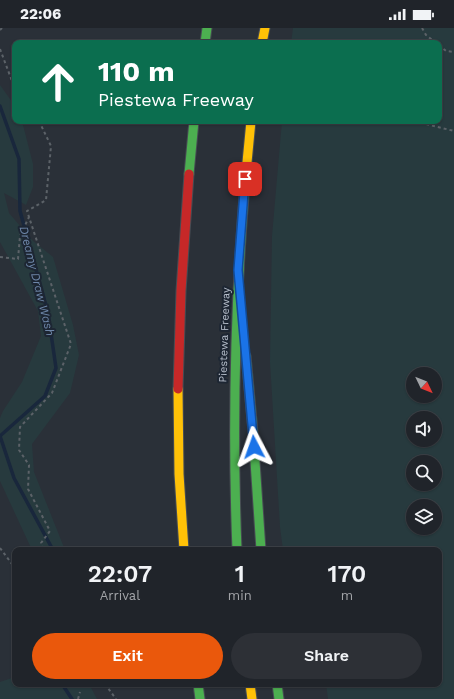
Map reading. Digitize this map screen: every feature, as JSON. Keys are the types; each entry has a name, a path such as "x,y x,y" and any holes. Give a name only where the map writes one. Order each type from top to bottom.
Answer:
{"highway":[{"path":"205,40 207,28"},
{"path":"263,40 265,28"},
{"path":"184,547 179,477 178,391 183,253 194,124"},
{"name":"Piestewa Freeway","path":"237,547 234,379 241,218 251,124"},
{"path":"238,270 253,432 261,547"},
{"path":"198,687 200,699"},
{"path":"250,687 252,699"},
{"path":"277,687 279,699"}],"path":[{"path":"422,28 426,35 432,40"},
{"path":"442,48 446,51 454,52"},
{"path":"0,49 12,81"},
{"path":"40,124 51,146 46,200 27,211 71,344 52,393 20,427 19,450 29,465 28,489 50,531 41,543 42,547"},
{"path":"426,124 454,131"},
{"path":"0,257 18,259 20,236 29,217"},
{"path":"0,548 12,564"},
{"path":"107,687 116,699"},
{"path":"78,699 80,692"}],"green space":[{"path":"293,28 454,28 454,699 328,699 326,687 442,687 442,547 283,547 280,527 270,362 272,236 282,124 442,124 442,40 291,40"},
{"path":"0,85 12,102 12,124 23,124 33,164 33,187 26,205 4,193 9,213 32,240 53,257 73,325 79,355 70,393 32,444 34,472 64,547 31,547 0,481 0,418 22,382 41,336 38,311 0,242"},
{"path":"12,678 12,687 91,687 97,699 0,699 0,682"}],"waterway":[{"name":"Dreamy Draw Wash","path":"0,106 19,159 20,211 48,313 56,368 45,396 0,436"},
{"name":"Dreamy Draw Wash","path":"0,436 14,478 51,547"},
{"name":"Dreamy Draw Wash","path":"64,687 72,699"}],"traffic: fast":[{"path":"205,40 207,28"},
{"path":"189,174 194,124"},
{"path":"237,547 235,504 235,366 245,183"},
{"path":"246,356 261,547"},
{"path":"198,687 200,699"},
{"path":"277,687 279,699"}],"traffic: slow":[{"path":"263,40 265,28"},
{"path":"245,183 251,124"},
{"path":"178,389 179,474 184,547"},
{"path":"250,687 252,699"}],"traffic: jam":[{"path":"178,389 181,291 189,174"}],"route":[{"path":"245,179 238,270 254,447"}]}
